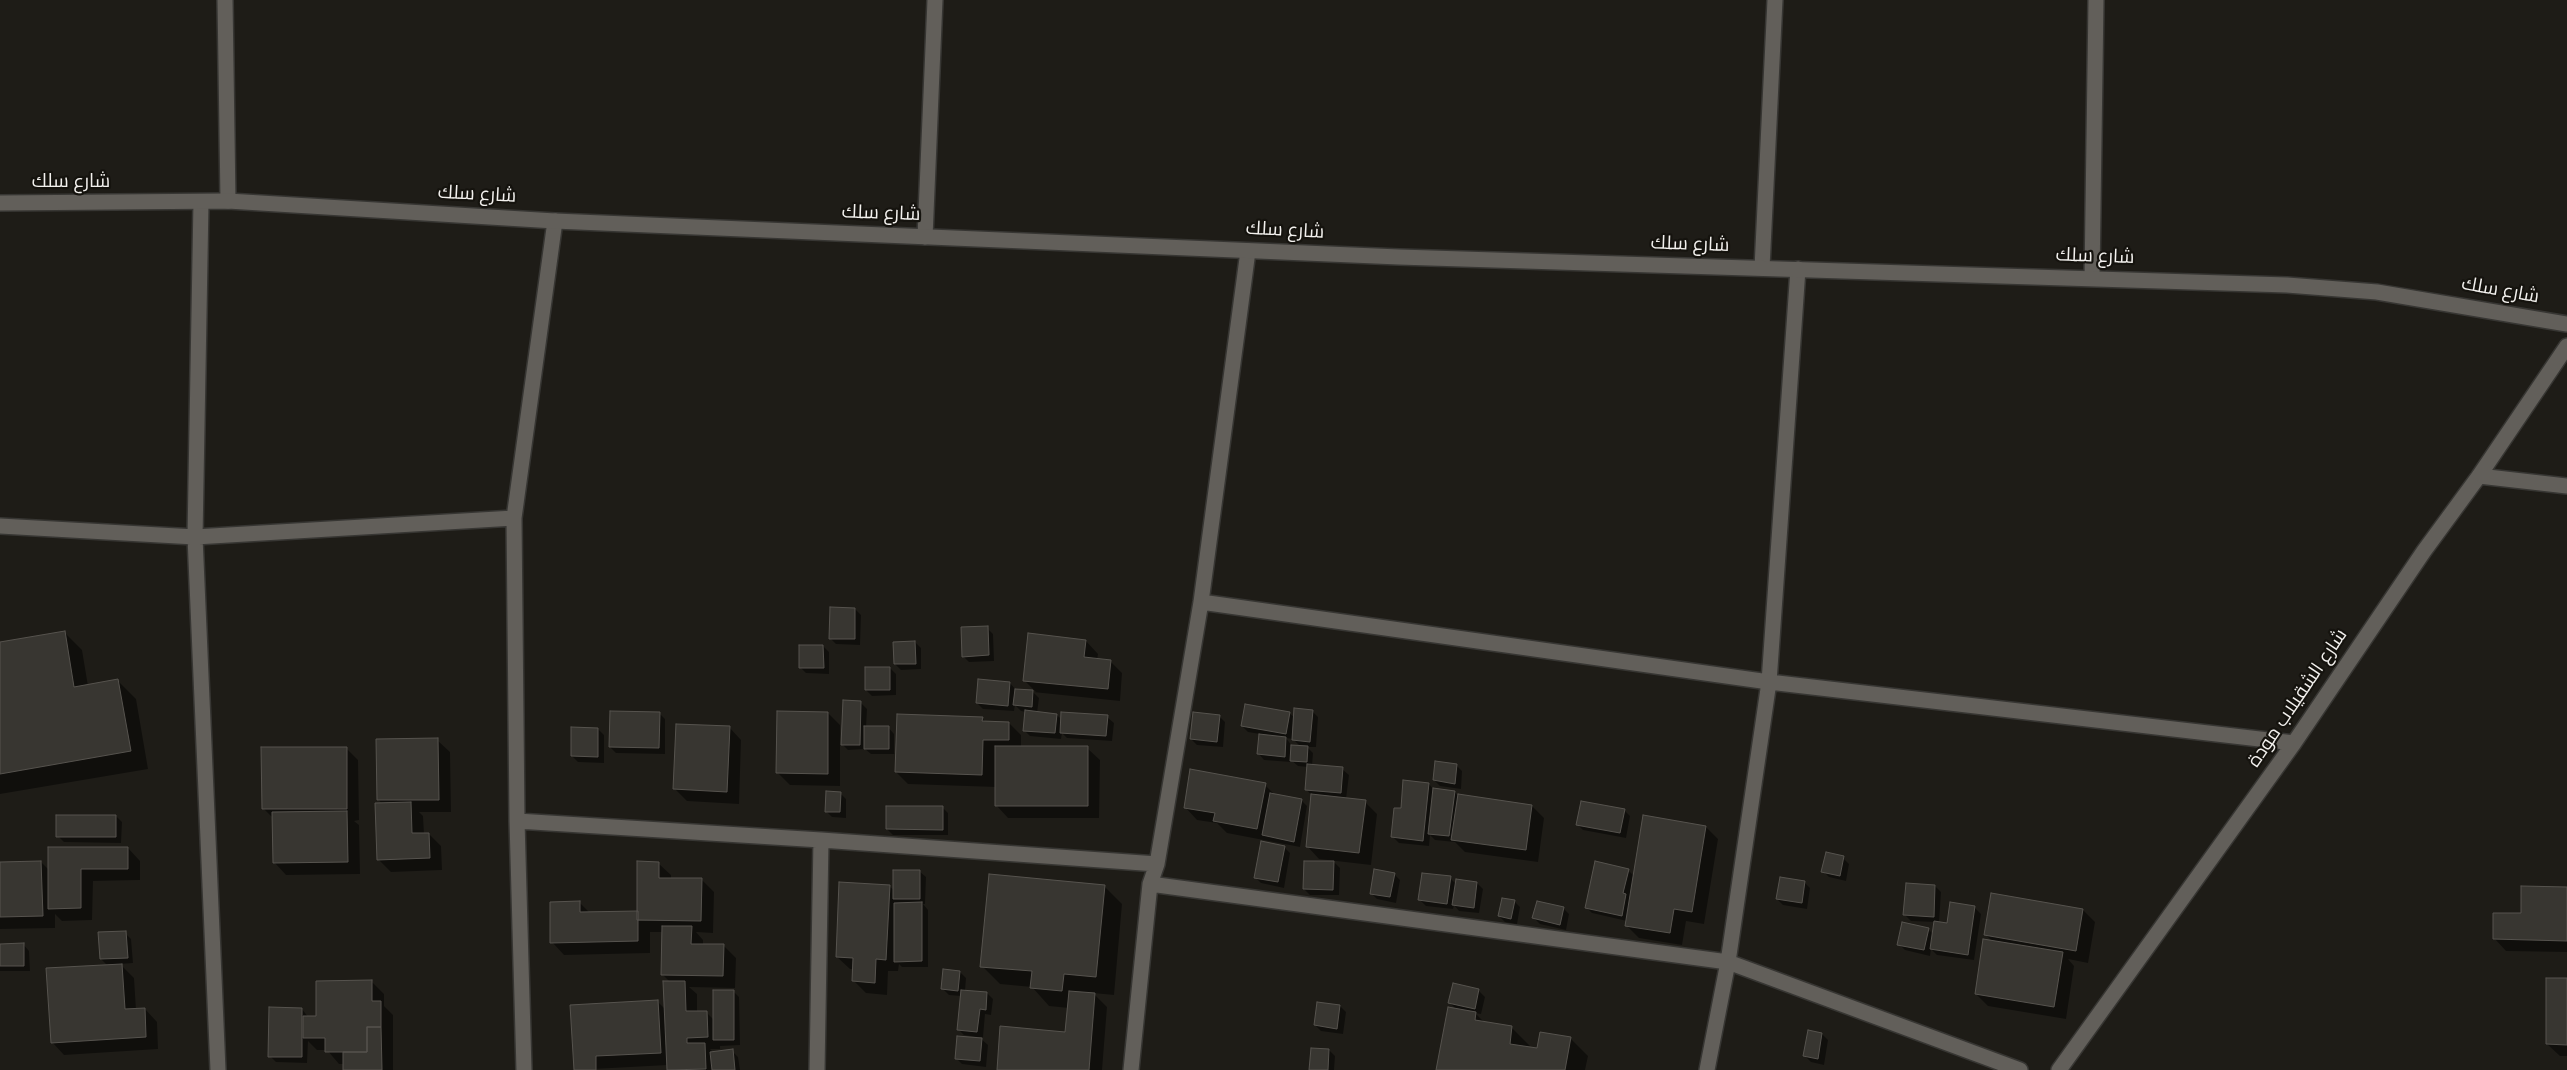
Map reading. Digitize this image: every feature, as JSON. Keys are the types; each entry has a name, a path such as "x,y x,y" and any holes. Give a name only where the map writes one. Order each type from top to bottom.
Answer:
{"street":[{"path":"224,0 228,201"},
{"path":"925,237 935,0"},
{"path":"1762,268 1776,0"},
{"path":"2092,278 2096,0"},
{"name":"شارع سلك","path":"0,203 228,201 555,221 925,237 1248,250 2287,285 2377,292 2567,324"},
{"path":"201,202 195,537 218,1070"},
{"path":"524,1070 517,822 514,518 555,221"},
{"path":"1130,1070 1150,884 1158,864 1201,602 1248,250"},
{"path":"1707,1070 1728,962 1769,682 1798,269"},
{"name":"شارع الشقيلاب مودة","path":"2059,1070 2294,743 2424,551 2479,476 2567,346"},
{"path":"2479,476 2567,486"},
{"path":"0,526 195,537 514,518"},
{"path":"1201,602 1769,682 2294,743"},
{"path":"517,822 821,840 1158,864"},
{"path":"817,1070 821,840"},
{"path":"1150,884 1728,962 2020,1070"}],"building":[{"path":"830,607 855,608 855,639 829,639"},
{"path":"988,626 989,655 962,657 961,627"},
{"path":"65,631 74,687 118,679 131,751 0,774 0,642"},
{"path":"1028,633 1086,640 1084,657 1111,660 1108,689 1023,681"},
{"path":"915,641 916,664 894,664 893,642"},
{"path":"799,645 823,645 824,668 799,668"},
{"path":"865,667 890,667 890,690 865,690"},
{"path":"978,679 1010,682 1008,706 976,703"},
{"path":"1015,689 1033,690 1032,707 1013,705"},
{"path":"843,700 861,701 860,745 841,745"},
{"path":"1245,704 1290,712 1286,734 1241,726"},
{"path":"1294,708 1313,710 1310,742 1292,740"},
{"path":"1025,710 1057,714 1055,733 1023,731"},
{"path":"610,711 660,712 659,748 609,747"},
{"path":"777,711 828,712 828,774 776,773"},
{"path":"1061,712 1108,715 1106,736 1060,733"},
{"path":"1193,712 1220,715 1217,742 1190,739"},
{"path":"897,714 983,717 982,721 1009,722 1009,740 983,740 982,775 895,772"},
{"path":"676,724 730,726 727,792 673,789"},
{"path":"864,726 889,726 889,749 864,749"},
{"path":"571,727 598,728 598,757 571,756"},
{"path":"1259,734 1286,737 1285,757 1257,754"},
{"path":"438,738 439,800 377,800 376,739"},
{"path":"1291,745 1308,746 1307,762 1290,761"},
{"path":"995,746 1088,746 1088,806 995,806"},
{"path":"261,747 347,747 347,809 262,809"},
{"path":"1435,761 1457,764 1455,784 1433,780"},
{"path":"1307,764 1343,767 1341,793 1305,790"},
{"path":"1190,769 1266,783 1257,829 1213,821 1215,813 1184,808"},
{"path":"1403,780 1429,783 1423,841 1391,837 1394,808 1401,808"},
{"path":"1433,788 1455,791 1449,836 1428,834"},
{"path":"826,791 841,792 840,812 825,812"},
{"path":"1270,793 1302,799 1294,842 1262,835"},
{"path":"1311,794 1366,800 1359,853 1306,847"},
{"path":"1458,794 1532,805 1526,850 1451,840"},
{"path":"1581,801 1625,809 1620,833 1576,825"},
{"path":"411,802 412,833 429,833 430,858 377,860 375,803"},
{"path":"886,806 943,806 943,830 886,829"},
{"path":"347,811 348,862 273,863 272,812"},
{"path":"56,815 116,815 116,837 56,837"},
{"path":"1643,815 1706,826 1692,912 1674,909 1670,933 1625,926"},
{"path":"1261,841 1285,846 1278,882 1254,878"},
{"path":"48,847 128,847 128,869 81,869 81,908 48,909"},
{"path":"1826,852 1844,856 1840,876 1821,872"},
{"path":"41,861 43,916 0,917 0,862"},
{"path":"637,861 659,862 659,878 702,878 701,921 637,920"},
{"path":"1304,861 1334,861 1333,890 1303,889"},
{"path":"1595,861 1629,869 1623,893 1626,894 1622,916 1585,908"},
{"path":"1374,869 1395,873 1390,897 1370,894"},
{"path":"893,870 920,870 920,899 893,899"},
{"path":"1422,873 1451,876 1447,904 1418,900"},
{"path":"989,874 1105,885 1096,977 1064,974 1062,991 1030,988 1032,971 980,967"},
{"path":"1780,877 1805,881 1802,903 1776,899"},
{"path":"1456,879 1477,882 1474,908 1452,905"},
{"path":"839,882 890,885 886,960 876,959 875,983 852,981 853,958 836,957"},
{"path":"1906,883 1935,885 1934,917 1903,915"},
{"path":"2521,886 2567,887 2567,941 2493,939 2493,913 2521,913"},
{"path":"1991,893 2083,909 2076,951 1984,935"},
{"path":"1502,898 1515,900 1511,919 1498,916"},
{"path":"580,901 580,912 638,911 638,941 550,943 550,902"},
{"path":"1537,901 1564,907 1560,925 1532,918"},
{"path":"922,902 922,961 894,962 894,903"},
{"path":"1950,902 1975,906 1968,955 1930,949 1934,921 1947,923"},
{"path":"1902,922 1929,928 1924,950 1897,945"},
{"path":"662,926 692,926 691,944 724,944 723,976 661,975"},
{"path":"126,931 128,958 100,959 98,932"},
{"path":"1983,939 2063,952 2054,1007 1975,994"},
{"path":"24,943 24,966 0,966 0,944"},
{"path":"122,964 125,1009 145,1008 146,1037 51,1043 46,968"},
{"path":"943,969 960,971 958,991 941,989"},
{"path":"2546,978 2567,978 2567,1045 2546,1044"},
{"path":"372,980 372,1001 381,1001 381,1027 367,1027 367,1052 325,1052 325,1038 303,1038 303,1016 316,1016 316,981"},
{"path":"663,981 685,981 686,1011 707,1011 708,1037 687,1038 687,1043 705,1043 706,1069 667,1070"},
{"path":"1453,983 1479,989 1475,1009 1448,1003"},
{"path":"713,990 734,990 734,1040 713,1040"},
{"path":"961,990 987,992 986,1010 980,1009 977,1032 957,1030"},
{"path":"1069,991 1095,993 1089,1070 997,1070 1000,1026 1065,1032"},
{"path":"658,1000 661,1053 596,1056 596,1070 574,1070 570,1005"},
{"path":"1317,1002 1340,1005 1337,1029 1314,1025"},
{"path":"269,1007 302,1008 302,1057 268,1057"},
{"path":"1448,1007 1476,1012 1475,1020 1512,1026 1510,1044 1537,1048 1540,1032 1571,1037 1565,1070 1436,1070"},
{"path":"367,1027 381,1027 382,1070 343,1070 343,1052 367,1052"},
{"path":"1808,1030 1822,1033 1818,1059 1803,1056"},
{"path":"957,1036 982,1038 980,1061 955,1059"},
{"path":"1311,1048 1329,1049 1328,1070 1309,1070"},
{"path":"733,1049 735,1070 712,1070 710,1052"}]}
